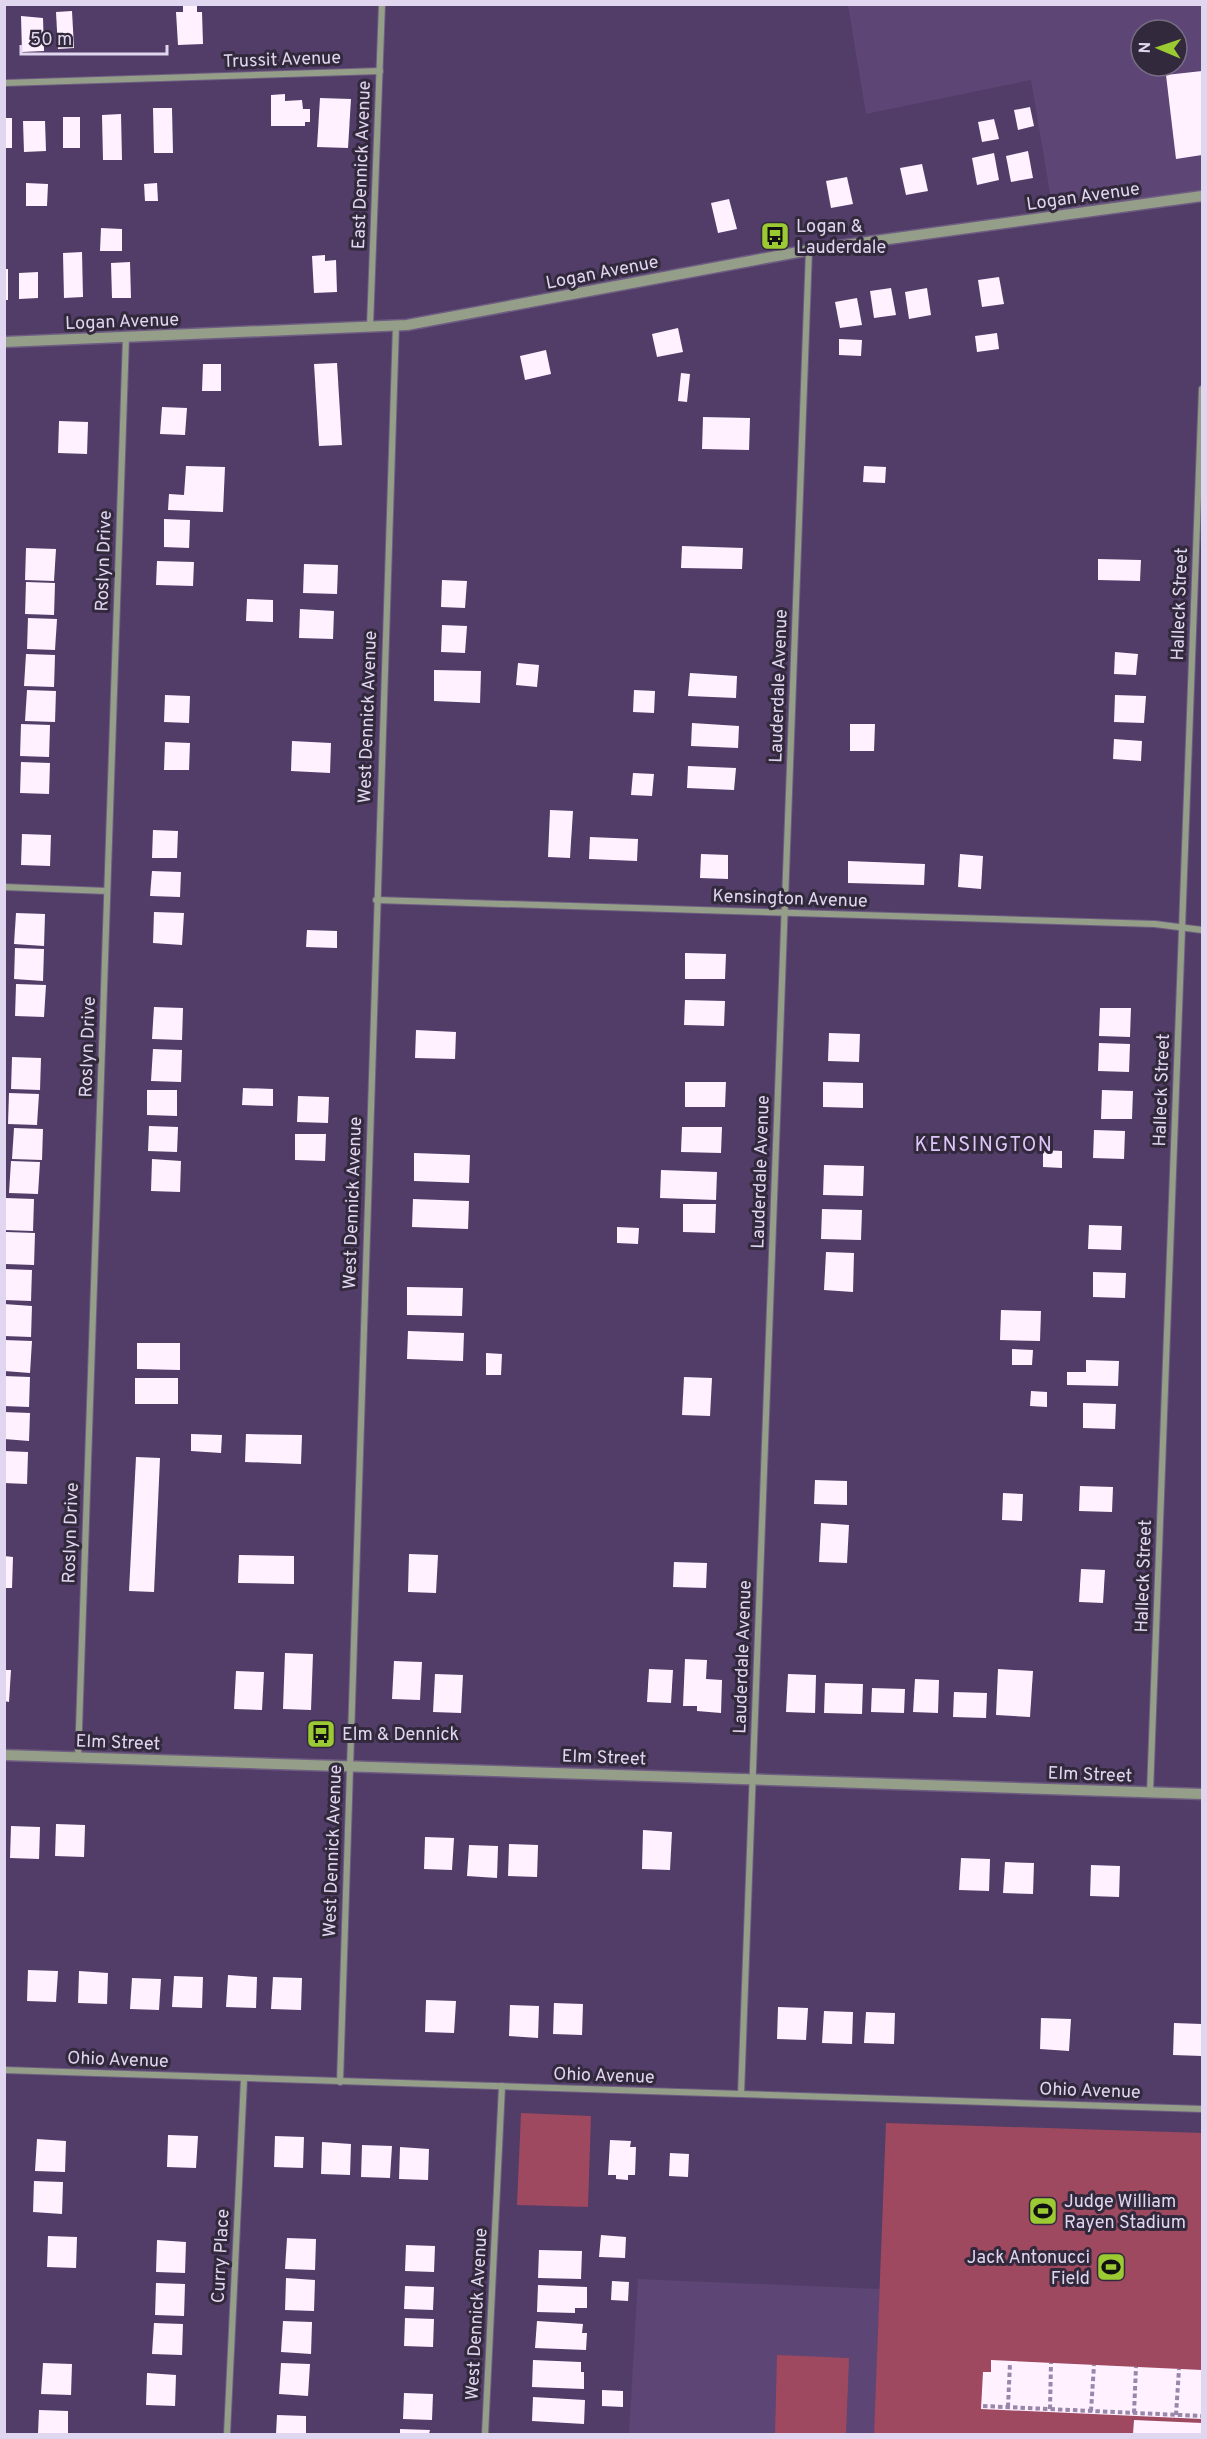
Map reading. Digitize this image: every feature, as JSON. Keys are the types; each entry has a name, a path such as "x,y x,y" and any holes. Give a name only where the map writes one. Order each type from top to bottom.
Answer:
{"street":[{"name":"East Dennick Avenue","path":"370,326 382,4"},
{"name":"Trussit Avenue","path":"4,83 380,71"},
{"name":"Logan Avenue","path":"4,342 396,325 809,250 1203,196"},
{"name":"Lauderdale Avenue","path":"741,2094 809,250"},
{"name":"West Dennick Avenue","path":"340,2082 396,325"},
{"name":"Roslyn Drive","path":"78,1758 126,337"},
{"name":"Halleck Street","path":"1150,1792 1203,389"},
{"path":"4,887 107,891"},
{"name":"Kensington Avenue","path":"376,900 1155,924 1203,930"},
{"name":"Elm Street","path":"4,1755 1203,1794"},
{"name":"Ohio Avenue","path":"4,2070 1203,2109"},
{"name":"Curry Place","path":"227,2434 244,2079"},
{"name":"West Dennick Avenue","path":"485,2434 502,2086"}],"path":[{"path":"1008,2407 1010,2363"},
{"path":"1050,2409 1052,2363"},
{"path":"1091,2411 1094,2365"},
{"path":"1134,2413 1136,2367"},
{"path":"1176,2415 1179,2369"},
{"path":"983,2406 1203,2416"}],"shaded area":[{"path":"848,5 1202,5 1202,196 1054,217 1031,80 866,114"},
{"path":"521,2113 591,2116 588,2207 517,2205"},
{"name":"Judge William Rayen Stadium","path":"886,2123 1202,2133 1202,2434 874,2434"},
{"path":"638,2279 880,2289 874,2434 629,2434"},
{"path":"777,2355 849,2358 846,2434 775,2434"}],"building":[{"path":"197,5 197,12 202,12 203,44 178,45 176,12 183,12 183,6"},
{"path":"72,11 74,48 58,49 56,12"},
{"path":"21,16 43,18 44,51 22,52"},
{"path":"1202,71 1202,155 1176,159 1166,78 1189,78 1189,72"},
{"path":"285,94 285,101 302,100 303,109 310,109 310,122 305,122 305,126 271,126 271,95"},
{"path":"320,98 351,99 348,148 317,147"},
{"path":"1030,107 1034,126 1018,130 1014,110"},
{"path":"153,108 172,108 173,153 154,153"},
{"path":"121,114 122,160 103,160 102,115"},
{"path":"63,117 80,117 80,148 63,148"},
{"path":"4,118 12,118 12,148 4,148"},
{"path":"994,119 999,139 982,142 978,122"},
{"path":"23,121 45,121 46,151 24,152"},
{"path":"1028,151 1033,178 1011,182 1006,156"},
{"path":"994,153 999,180 977,185 972,158"},
{"path":"922,164 928,191 906,195 900,168"},
{"path":"847,177 853,204 831,208 826,181"},
{"path":"26,183 48,184 47,206 26,206"},
{"path":"157,183 158,201 145,201 144,184"},
{"path":"729,199 737,229 718,233 711,203"},
{"path":"101,228 122,229 122,251 100,251"},
{"path":"82,252 83,297 64,298 63,253"},
{"path":"325,255 325,261 336,260 337,292 314,293 312,256"},
{"path":"130,262 131,298 112,298 111,263"},
{"path":"4,269 8,269 8,300 4,300"},
{"path":"38,272 38,298 19,299 19,273"},
{"path":"999,277 1004,304 982,307 978,280"},
{"path":"891,288 896,315 874,318 870,291"},
{"path":"927,288 931,315 909,319 905,292"},
{"path":"857,298 862,325 840,328 835,302"},
{"path":"678,328 683,352 657,357 652,334"},
{"path":"997,333 999,349 977,352 975,336"},
{"path":"839,339 862,340 861,356 839,355"},
{"path":"546,350 551,374 525,380 520,356"},
{"path":"337,363 342,445 319,446 314,364"},
{"path":"203,364 221,364 221,391 202,391"},
{"path":"681,373 690,374 687,402 678,401"},
{"path":"162,407 187,408 185,435 160,434"},
{"path":"703,417 750,418 749,450 702,449"},
{"path":"59,421 88,422 87,454 58,453"},
{"path":"186,466 225,467 223,512 168,510 169,494 184,495"},
{"path":"864,466 886,467 885,483 863,482"},
{"path":"164,519 190,520 189,548 164,547"},
{"path":"682,546 743,548 742,569 681,568"},
{"path":"26,548 56,549 54,581 25,580"},
{"path":"1098,559 1141,560 1140,581 1098,580"},
{"path":"157,561 194,562 193,586 156,585"},
{"path":"304,564 338,565 337,594 303,593"},
{"path":"442,580 467,581 465,608 441,607"},
{"path":"26,582 55,583 54,615 25,614"},
{"path":"247,599 273,600 273,622 246,621"},
{"path":"300,609 334,611 333,639 299,638"},
{"path":"28,618 57,619 55,650 27,649"},
{"path":"442,625 467,626 465,653 441,652"},
{"path":"1115,652 1138,654 1136,675 1114,674"},
{"path":"26,654 55,655 54,687 24,686"},
{"path":"518,663 539,665 537,687 516,685"},
{"path":"434,670 481,671 480,703 434,701"},
{"path":"690,673 737,676 736,698 688,696"},
{"path":"27,690 56,691 55,722 25,721"},
{"path":"634,690 655,691 654,713 633,712"},
{"path":"165,695 190,696 189,723 164,722"},
{"path":"1115,695 1146,696 1144,723 1114,722"},
{"path":"692,723 739,726 738,748 691,746"},
{"path":"21,724 50,725 49,757 20,756"},
{"path":"850,724 875,724 874,751 850,751"},
{"path":"1114,739 1142,741 1141,761 1113,759"},
{"path":"292,741 331,743 330,773 291,771"},
{"path":"165,742 190,743 189,770 164,770"},
{"path":"21,762 50,763 49,794 20,793"},
{"path":"688,766 736,768 734,790 687,788"},
{"path":"633,773 654,774 652,796 631,795"},
{"path":"550,810 573,811 570,858 548,857"},
{"path":"153,830 178,831 177,858 152,858"},
{"path":"22,834 51,835 50,866 21,865"},
{"path":"590,837 638,839 637,861 589,859"},
{"path":"701,854 728,855 728,879 700,878"},
{"path":"960,854 983,856 981,889 958,887"},
{"path":"848,861 925,864 924,885 848,883"},
{"path":"152,871 181,872 180,897 150,896"},
{"path":"154,912 184,913 182,945 153,943"},
{"path":"16,913 45,914 44,946 14,944"},
{"path":"307,930 337,931 337,948 306,947"},
{"path":"15,948 44,949 43,981 14,979"},
{"path":"685,953 726,954 725,979 685,979"},
{"path":"16,984 46,985 44,1017 15,1016"},
{"path":"685,1000 725,1001 724,1026 684,1025"},
{"path":"154,1007 183,1008 182,1040 152,1039"},
{"path":"1100,1008 1131,1008 1130,1037 1099,1036"},
{"path":"416,1030 456,1032 455,1059 415,1058"},
{"path":"829,1033 860,1034 859,1062 828,1061"},
{"path":"1099,1043 1130,1044 1129,1072 1098,1071"},
{"path":"153,1049 182,1050 181,1082 151,1081"},
{"path":"12,1057 41,1058 40,1090 11,1089"},
{"path":"685,1082 726,1082 725,1107 685,1107"},
{"path":"823,1082 863,1083 863,1108 823,1107"},
{"path":"243,1088 273,1089 273,1106 242,1105"},
{"path":"147,1090 177,1090 177,1116 147,1115"},
{"path":"1102,1090 1133,1091 1132,1119 1101,1119"},
{"path":"9,1093 39,1094 37,1125 8,1124"},
{"path":"298,1096 329,1097 328,1123 297,1122"},
{"path":"149,1126 178,1127 177,1152 148,1151"},
{"path":"682,1127 722,1127 721,1153 681,1152"},
{"path":"14,1128 43,1129 42,1160 12,1159"},
{"path":"1094,1130 1125,1131 1124,1159 1093,1158"},
{"path":"295,1134 326,1134 325,1161 295,1160"},
{"path":"1043,1150 1062,1151 1062,1168 1043,1167"},
{"path":"414,1153 470,1155 469,1183 414,1181"},
{"path":"152,1159 181,1161 180,1192 151,1191"},
{"path":"11,1161 40,1162 38,1194 9,1193"},
{"path":"824,1165 864,1166 863,1196 823,1195"},
{"path":"661,1170 717,1172 716,1200 660,1198"},
{"path":"5,1198 34,1199 33,1231 4,1230"},
{"path":"413,1199 469,1201 468,1229 412,1227"},
{"path":"683,1204 716,1204 715,1233 683,1232"},
{"path":"822,1209 862,1210 861,1240 821,1239"},
{"path":"1089,1225 1122,1226 1121,1250 1088,1249"},
{"path":"617,1227 639,1228 638,1244 617,1243"},
{"path":"6,1232 35,1233 34,1265 5,1264"},
{"path":"826,1252 854,1253 853,1292 824,1290"},
{"path":"4,1269 32,1270 31,1301 4,1300"},
{"path":"1093,1272 1126,1273 1125,1298 1093,1297"},
{"path":"407,1287 463,1288 462,1316 407,1315"},
{"path":"4,1304 32,1306 31,1337 4,1336"},
{"path":"1001,1310 1041,1311 1040,1341 1000,1340"},
{"path":"408,1331 464,1333 463,1361 407,1359"},
{"path":"4,1340 32,1341 30,1373 4,1371"},
{"path":"137,1343 180,1343 180,1370 137,1369"},
{"path":"1012,1349 1033,1350 1032,1365 1012,1365"},
{"path":"486,1353 502,1354 501,1375 486,1375"},
{"path":"1086,1360 1119,1361 1118,1386 1067,1385 1067,1372 1086,1372"},
{"path":"4,1376 30,1377 29,1407 4,1406"},
{"path":"684,1377 712,1378 710,1416 682,1415"},
{"path":"135,1378 178,1378 178,1404 135,1404"},
{"path":"1031,1391 1047,1392 1047,1407 1030,1406"},
{"path":"1083,1403 1116,1404 1115,1429 1083,1428"},
{"path":"4,1412 30,1413 29,1441 4,1439"},
{"path":"191,1434 222,1435 221,1453 191,1451"},
{"path":"246,1434 302,1435 301,1464 245,1462"},
{"path":"4,1451 28,1452 27,1484 4,1483"},
{"path":"136,1457 160,1458 154,1592 129,1591"},
{"path":"815,1480 847,1481 847,1505 814,1504"},
{"path":"1080,1486 1113,1487 1112,1512 1079,1511"},
{"path":"1003,1493 1023,1494 1022,1521 1002,1520"},
{"path":"821,1523 849,1525 847,1563 819,1562"},
{"path":"409,1554 438,1555 436,1593 408,1592"},
{"path":"239,1555 294,1556 294,1584 238,1583"},
{"path":"4,1556 13,1557 12,1588 4,1588"},
{"path":"674,1562 707,1563 706,1588 673,1587"},
{"path":"1081,1569 1105,1570 1103,1603 1079,1602"},
{"path":"285,1653 313,1654 311,1710 283,1709"},
{"path":"685,1659 707,1660 706,1679 722,1680 721,1713 697,1711 697,1706 683,1706"},
{"path":"394,1661 422,1662 420,1700 392,1699"},
{"path":"649,1669 673,1670 671,1703 647,1702"},
{"path":"998,1669 1033,1671 1030,1717 996,1715"},
{"path":"4,1670 11,1670 9,1702 4,1701"},
{"path":"236,1671 264,1672 262,1710 234,1709"},
{"path":"435,1674 463,1675 461,1713 433,1712"},
{"path":"788,1674 816,1675 815,1713 786,1712"},
{"path":"915,1679 939,1680 938,1713 913,1712"},
{"path":"825,1683 863,1684 862,1714 824,1713"},
{"path":"872,1688 905,1689 904,1713 871,1712"},
{"path":"954,1692 987,1693 986,1718 953,1717"},
{"path":"56,1824 85,1825 84,1857 55,1856"},
{"path":"11,1826 40,1827 39,1859 10,1858"},
{"path":"643,1830 672,1832 670,1870 642,1869"},
{"path":"425,1837 454,1838 452,1870 424,1869"},
{"path":"509,1844 538,1845 537,1877 508,1876"},
{"path":"469,1845 498,1846 497,1878 467,1876"},
{"path":"961,1858 990,1859 989,1891 959,1890"},
{"path":"1005,1862 1034,1863 1033,1894 1003,1893"},
{"path":"1091,1865 1120,1866 1119,1897 1090,1896"},
{"path":"28,1970 58,1971 56,2002 27,2001"},
{"path":"79,1971 108,1973 107,2004 78,2003"},
{"path":"228,1975 257,1977 256,2008 226,2007"},
{"path":"174,1976 203,1977 202,2008 172,2007"},
{"path":"273,1977 302,1978 301,2010 271,2009"},
{"path":"132,1978 161,1979 159,2010 130,2009"},
{"path":"426,2000 456,2001 454,2033 425,2032"},
{"path":"554,2003 583,2004 582,2035 553,2034"},
{"path":"510,2005 539,2006 538,2038 509,2036"},
{"path":"778,2007 808,2008 806,2040 777,2039"},
{"path":"824,2011 853,2012 852,2044 822,2043"},
{"path":"866,2012 895,2013 894,2044 864,2043"},
{"path":"1041,2018 1071,2019 1069,2051 1040,2049"},
{"path":"1174,2023 1202,2024 1202,2056 1173,2055"},
{"path":"168,2135 198,2136 196,2168 167,2167"},
{"path":"275,2136 304,2137 303,2168 274,2167"},
{"path":"37,2139 66,2141 65,2172 35,2171"},
{"path":"610,2140 631,2141 630,2147 636,2147 635,2175 628,2175 628,2180 616,2179 616,2175 608,2175"},
{"path":"322,2142 351,2144 350,2175 321,2174"},
{"path":"362,2145 392,2146 390,2178 361,2177"},
{"path":"400,2147 429,2149 428,2180 399,2179"},
{"path":"670,2153 689,2154 688,2177 669,2176"},
{"path":"34,2181 63,2182 62,2214 33,2212"},
{"path":"601,2235 626,2237 625,2258 599,2257"},
{"path":"48,2236 77,2237 76,2268 47,2267"},
{"path":"287,2238 316,2239 315,2270 285,2269"},
{"path":"157,2240 186,2242 185,2273 156,2272"},
{"path":"406,2245 435,2246 434,2272 405,2271"},
{"path":"539,2250 582,2251 581,2279 538,2278"},
{"path":"286,2278 315,2280 314,2311 285,2310"},
{"path":"612,2281 629,2282 628,2301 611,2300"},
{"path":"156,2283 185,2284 184,2316 155,2315"},
{"path":"538,2285 587,2287 587,2308 575,2308 575,2313 537,2312"},
{"path":"405,2286 434,2287 433,2310 404,2309"},
{"path":"405,2318 434,2319 433,2347 404,2346"},
{"path":"283,2321 312,2322 311,2354 281,2352"},
{"path":"537,2321 583,2324 582,2333 587,2333 586,2350 535,2348"},
{"path":"154,2323 183,2324 182,2355 152,2354"},
{"path":"533,2360 581,2362 581,2372 584,2372 584,2389 532,2387"},
{"path":"991,2360 1202,2370 1202,2419 981,2409 983,2372 991,2372"},
{"path":"43,2363 72,2364 71,2395 41,2394"},
{"path":"281,2363 310,2364 308,2396 279,2394"},
{"path":"147,2373 176,2375 175,2406 146,2405"},
{"path":"602,2390 623,2391 623,2407 602,2406"},
{"path":"404,2393 433,2394 432,2420 403,2419"},
{"path":"533,2397 585,2400 584,2424 532,2421"},
{"path":"39,2410 68,2411 68,2434 38,2434"},
{"path":"277,2415 306,2416 306,2434 276,2434"},
{"path":"1134,2420 1202,2423 1202,2434 1133,2434"},
{"path":"400,2429 430,2430 429,2434 400,2434"}],"place":[{"name":"Logan & Lauderdale","path":"775,236"},
{"name":"Elm & Dennick","path":"321,1734"},
{"name":"Judge William Rayen Stadium","path":"1043,2211"},
{"name":"Jack Antonucci Field","path":"1111,2267"}],"district":[{"name":"KENSINGTON","path":"984,1144"}]}
